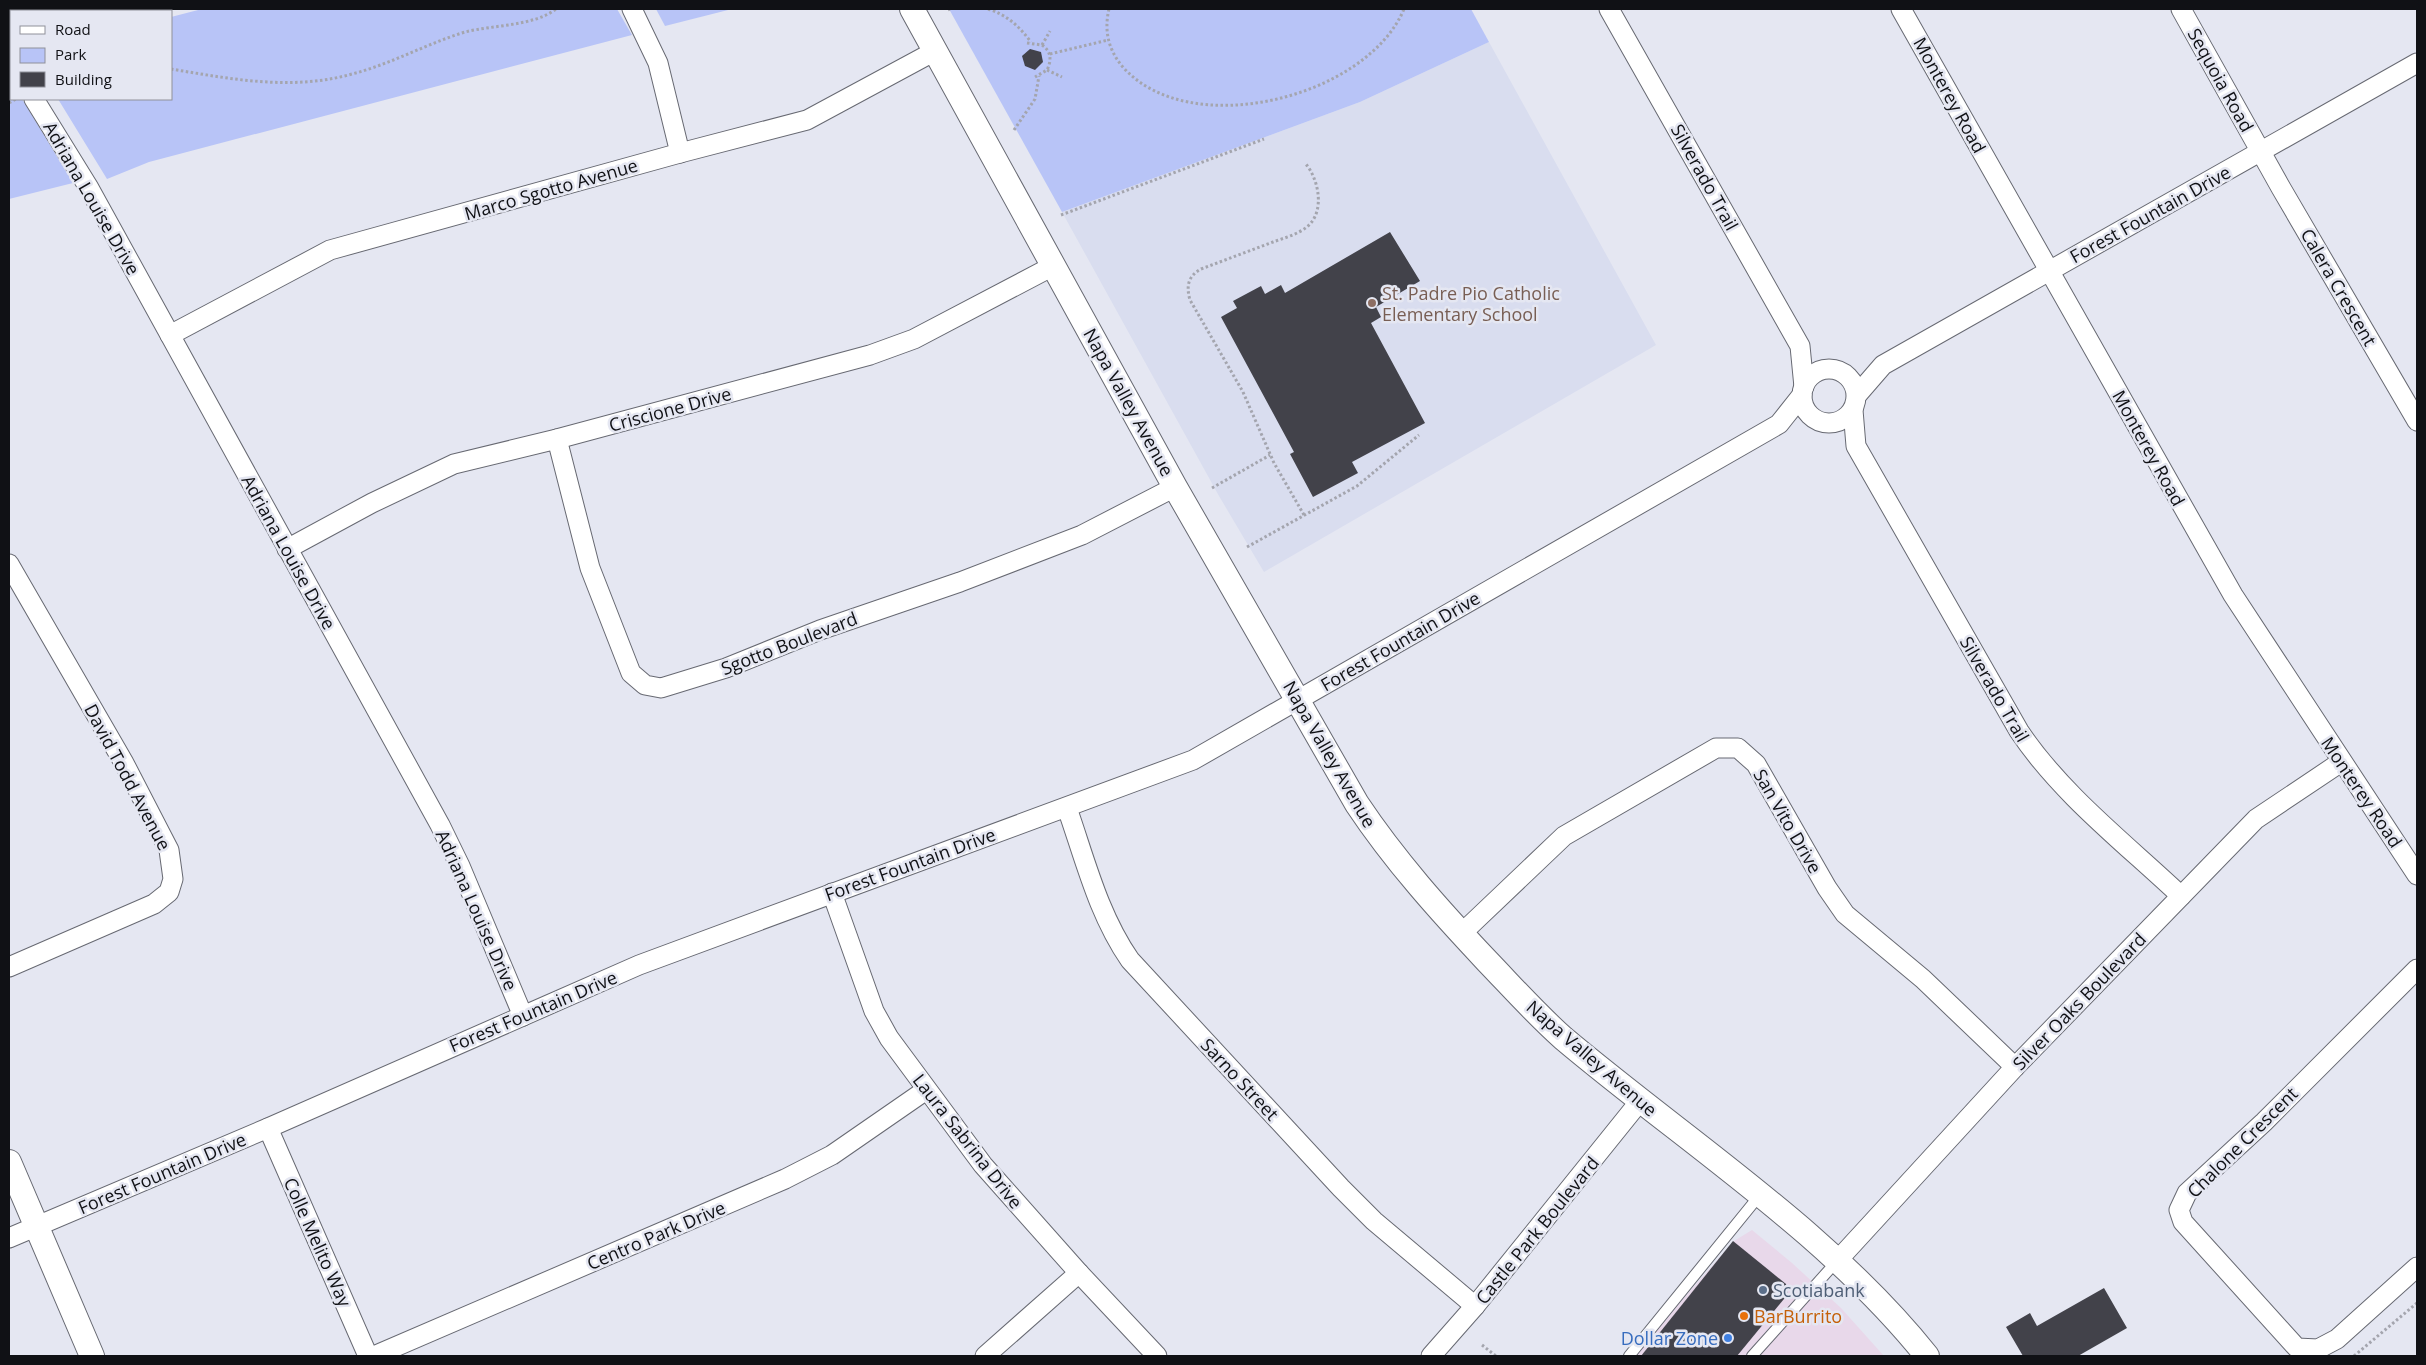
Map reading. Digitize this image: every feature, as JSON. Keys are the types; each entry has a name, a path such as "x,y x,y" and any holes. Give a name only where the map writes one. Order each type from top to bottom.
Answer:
{"street":[{"path":"632,9 658,63 680,152"},
{"name":"Napa Valley Avenue","path":"912,9 1175,487 1357,804 1403,869 1461,934 1561,1036 1759,1196 1837,1262 1901,1324 1927,1356"},
{"name":"Silverado Trail","path":"1609,9 1800,346 1803,391"},
{"name":"Monterey Road","path":"1901,9 2233,595 2417,875"},
{"name":"Sequoia Road","path":"2181,9 2261,152"},
{"name":"Marco Sgotto Avenue","path":"170,335 330,250 680,152 807,120 935,51"},
{"name":"Forest Fountain Drive","path":"1855,402 1884,365 2417,63"},
{"name":"Adriana Louise Drive","path":"35,100 89,188 440,825 460,866 523,1016"},
{"name":"Calera Crescent","path":"2261,152 2417,421"},
{"name":"Criscione Drive","path":"287,549 372,503 454,464 557,440 870,355 905,342 1053,266"},
{"name":"Silverado Trail","path":"1800,346 1837,370"},
{"name":"Forest Fountain Drive","path":"1837,370 1884,365"},
{"path":"1837,370 1853,382 1855,402 1841,421 1822,422 1806,410 1803,391 1815,373 1837,370"},
{"name":"Forest Fountain Drive","path":"9,1238 268,1128 639,966 832,892 1067,808 1192,760 1779,424 1803,391"},
{"name":"Silverado Trail","path":"1855,402 1856,446"},
{"name":"Silverado Trail","path":"1822,422 1856,446 2033,753 2063,786 2181,896"},
{"name":"Forest Fountain Drive","path":"1779,424 1822,422"},
{"name":"Sgotto Boulevard","path":"557,440 590,568 631,673 646,685 661,688 726,668 820,630 960,582 1082,535 1175,487"},
{"name":"David Todd Avenue","path":"9,564 124,763 169,850 173,879 169,892 154,904 9,967"},
{"name":"San Vito Drive","path":"1461,934 1564,836 1716,748 1738,748 1756,764 1826,888 1846,914 1923,979 2015,1067"},
{"name":"Silver Oaks Boulevard","path":"1837,1262 2015,1067 2256,819 2341,762"},
{"name":"Sarno Street","path":"1067,808 1105,915 1115,939 1130,960 1341,1188 1374,1221 1476,1306"},
{"name":"Laura Sabrina Drive","path":"832,892 874,1011 889,1038 983,1165 1079,1273 1157,1356"},
{"name":"Chalone Crescent","path":"2417,969 2264,1122 2187,1192 2179,1210 2183,1222 2297,1348 2318,1349 2337,1339 2417,1268"},
{"name":"Centro Park Drive","path":"374,1356 785,1179 832,1155 926,1090"},
{"name":"Castle Park Boulevard","path":"1431,1356 1476,1306 1640,1101"},
{"name":"Colle Melito Way","path":"268,1128 368,1356"},
{"path":"9,1162 92,1356"},
{"path":"985,1356 1079,1273"}],"lane":[{"path":"1629,1356 1759,1196"},
{"path":"1752,1356 1837,1262"}],"path":[{"path":"172,69 261,83 326,79 351,75 466,32 545,16 556,9"},
{"path":"988,9 1007,17 1022,31 1029,43 1042,44 1050,54 1051,60 1047,70 1037,77 1035,98 1014,130"},
{"path":"1109,9 1108,40 1116,58 1132,77 1146,86 1176,98 1200,103 1246,104 1297,93 1339,75 1363,59 1377,46 1404,9"},
{"path":"1042,44 1050,31"},
{"path":"1050,54 1108,40"},
{"path":"1047,70 1062,77"},
{"path":"1061,215 1264,139"},
{"path":"1304,515 1270,455 1243,392 1190,300 1188,286 1194,273 1201,269 1288,236 1309,225 1315,216 1318,195 1315,179 1306,163"},
{"path":"1247,547 1356,486 1418,435"},
{"path":"1212,488 1270,455"},
{"path":"2354,1356 2417,1302"},
{"path":"1482,1345 1496,1356"}],"shaded area":[{"name":"St. Padre Pio Catholic Elementary School","path":"1489,42 1656,345 1264,572 1219,496 1062,212 1360,102"},
{"path":"1752,1230 1792,1263 1841,1308 1884,1356 1633,1356 1734,1241"}],"green space":[{"path":"202,9 617,9 632,35 149,162 107,179 59,100 172,100 172,17"},
{"path":"656,9 732,9 665,26"},
{"path":"949,9 1471,9 1489,42 1360,102 1062,212"},
{"path":"9,78 10,100 23,100 73,183 9,199"}],"building":[{"path":"1030,49 1041,52 1043,62 1035,70 1025,66 1022,56"},
{"path":"1390,232 1420,281 1376,307 1381,317 1371,323 1425,423 1352,462 1358,473 1313,497 1290,454 1294,452 1221,317 1237,308 1233,301 1261,286 1265,294 1281,285 1285,293"},
{"path":"1733,1241 1786,1284 1788,1294 1737,1356 1641,1356"},
{"path":"2104,1288 2127,1328 2078,1356 2023,1356 2006,1327 2030,1313 2037,1326"}],"place":[{"name":"St. Padre Pio Catholic Elementary School","path":"1372,303"},
{"name":"Scotiabank","path":"1763,1290"},
{"name":"BarBurrito","path":"1744,1316"},
{"name":"Dollar Zone","path":"1728,1338"}]}
